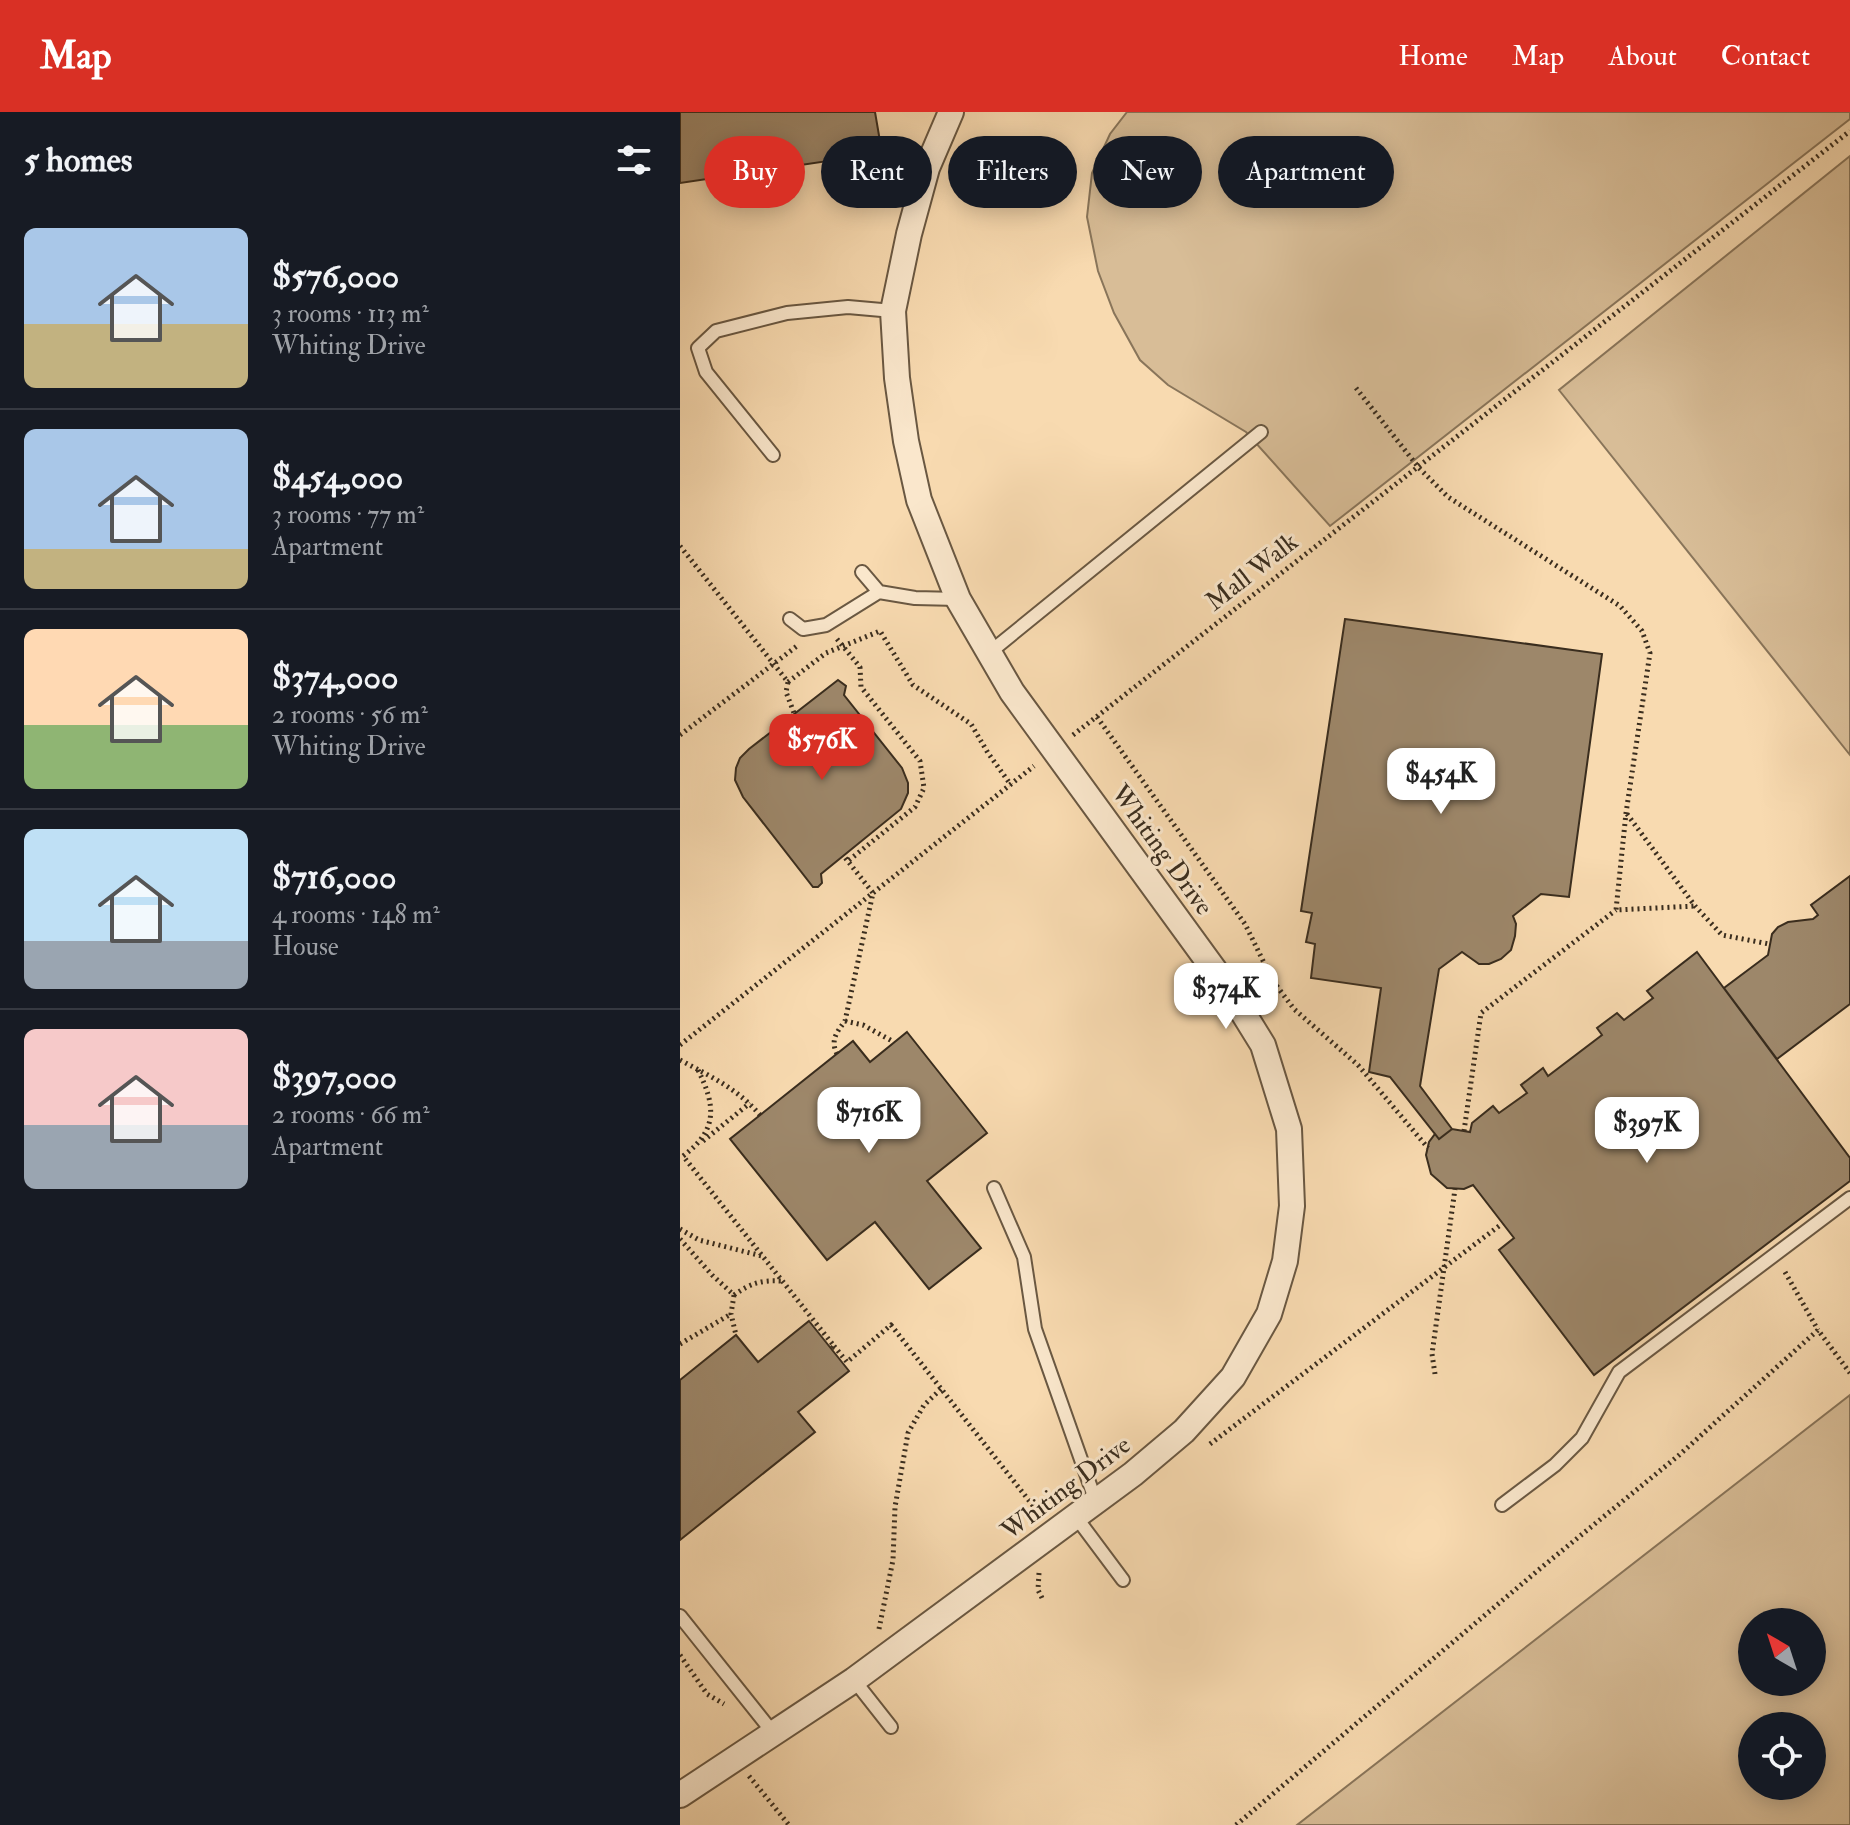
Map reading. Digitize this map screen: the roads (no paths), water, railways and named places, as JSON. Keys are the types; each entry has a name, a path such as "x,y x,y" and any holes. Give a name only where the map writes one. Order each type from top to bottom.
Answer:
{"street":[{"name":"Whiting Drive","path":"680,1795 854,1680 1096,1502 1184,1431 1233,1377 1269,1314 1285,1261 1292,1206 1289,1129 1263,1045 1229,990 1012,692 958,599 919,500 897,378 893,311 927,168 951,112"}],"lane":[{"path":"773,455 706,372 698,348 716,331 787,313 848,307 893,311"},
{"path":"989,653 1261,432"},
{"path":"862,572 879,592 915,598 958,599"},
{"path":"790,619 803,629 826,625 879,592"},
{"path":"994,1188 1024,1257 1035,1329 1096,1502"},
{"path":"1502,1505 1555,1465 1582,1438 1619,1372 1850,1198"},
{"path":"1076,1517 1123,1580"},
{"path":"680,1616 774,1734"},
{"path":"854,1680 891,1727"}]}
